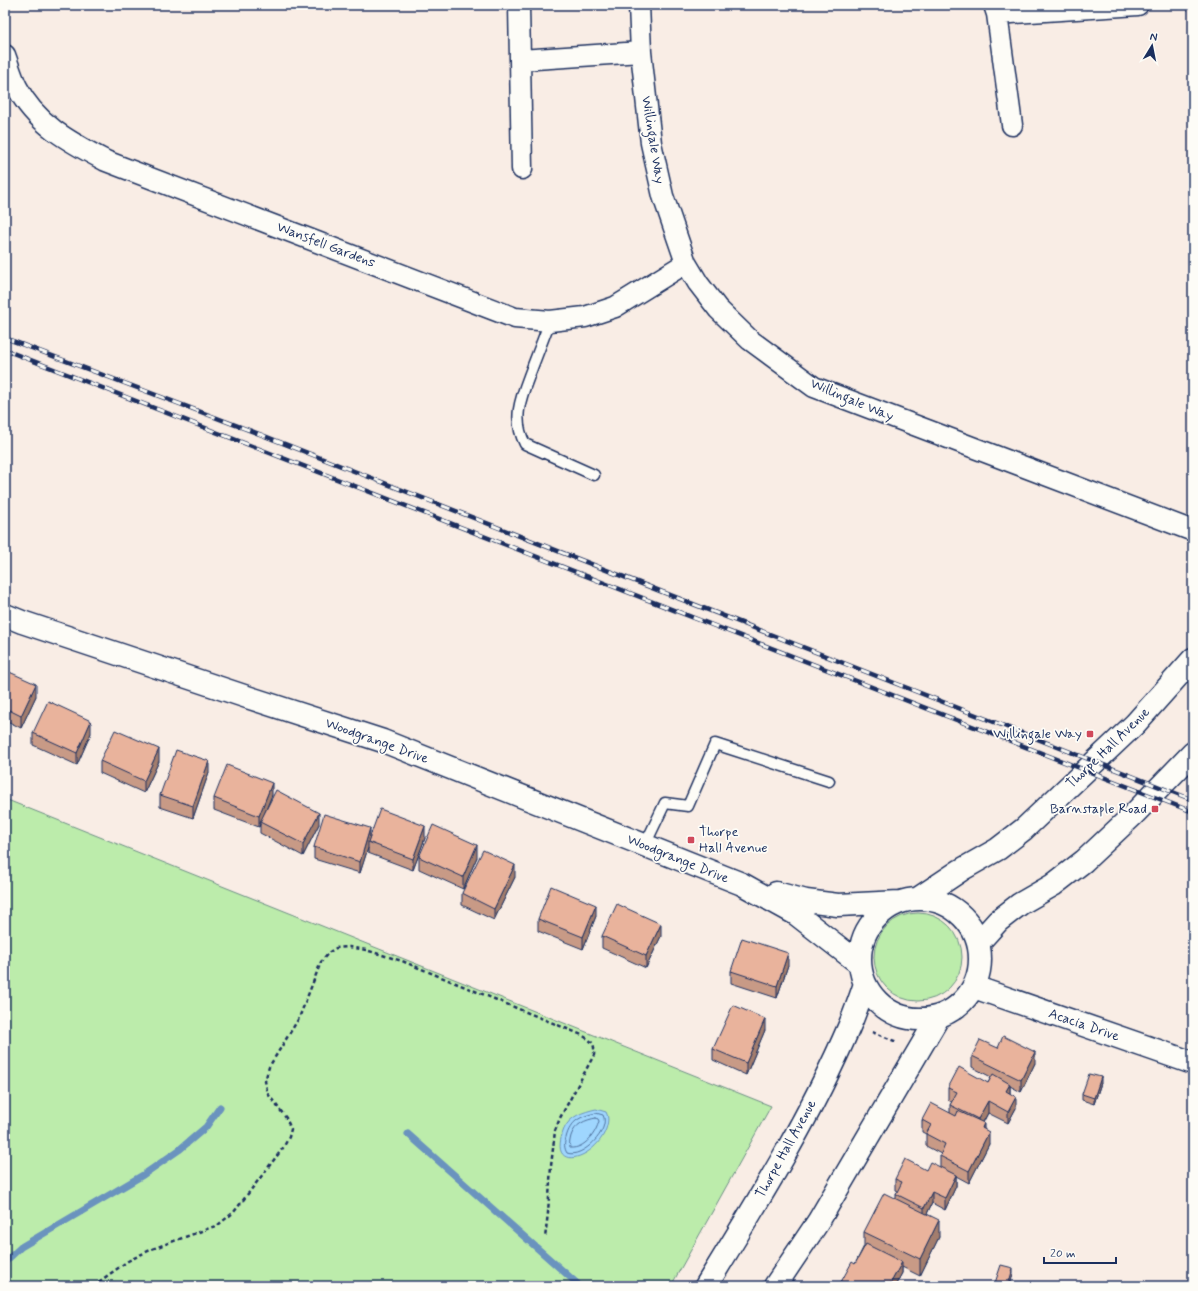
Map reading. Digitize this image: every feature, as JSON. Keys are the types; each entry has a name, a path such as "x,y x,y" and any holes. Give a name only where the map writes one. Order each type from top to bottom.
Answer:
{"street":[{"path":"519,5 522,169"},
{"name":"Willingale Way","path":"639,5 651,143 663,196 686,263 698,283 718,309 750,340 814,387 1193,531"},
{"path":"1012,126 996,10 1138,5"},
{"path":"520,60 642,52"},
{"name":"Wansfell Gardens","path":"5,55 18,88 35,114 67,140 106,161 515,318 550,321 585,317 615,307 686,263"},
{"name":"Woodgrange Drive","path":"5,615 22,622 383,741 742,884 806,901 833,904 910,900"},
{"name":"Thorpe Hall Avenue","path":"910,900 998,849 1024,829 1135,724 1193,660"},
{"path":"978,942 1002,917 1020,904 1053,885 1084,860 1132,816 1193,753"},
{"name":"Woodgrange Drive","path":"742,884 796,914 862,974"},
{"path":"910,900 942,902 960,913 971,926 978,942 981,957 979,974 974,986 967,997 955,1009 939,1016 915,1019 893,1013 874,998 862,974 861,947 867,930 883,911 910,900"},
{"name":"Thorpe Hall Avenue","path":"706,1286 793,1139 831,1066 849,1027 862,974"},
{"name":"Acacia Drive","path":"974,986 1193,1063"},
{"path":"776,1286 818,1222 939,1016"}],"lane":[{"path":"550,321 522,393 518,409 520,434 525,444 594,475"},
{"path":"645,845 665,803 688,806 715,744 828,780"}],"path":[{"path":"93,1286 128,1261 152,1249 218,1225 234,1212 282,1148 289,1137 291,1129 286,1118 268,1094 266,1081 269,1067 299,1018 321,962 328,953 336,948 350,947 366,950 402,961 582,1035 593,1042 595,1048 594,1056 560,1118 555,1131 550,1166 548,1213 544,1238"},
{"path":"870,1031 899,1043"}],"green space":[{"path":"5,799 771,1106 671,1286 5,1286"},
{"path":"918,913 935,917 949,926 958,940 962,957 958,974 949,988 935,997 918,1001 901,997 887,988 878,974 874,957 878,940 887,926 901,917"}],"water":[{"path":"596,1109 606,1112 608,1118 606,1129 600,1140 583,1154 574,1158 566,1157 561,1152 560,1143 564,1129 577,1115"}],"building":[{"path":"5,670 36,684 21,716 5,708"},
{"path":"48,701 91,721 77,753 33,733"},
{"path":"115,730 159,749 144,781 100,761"},
{"path":"176,750 209,761 193,806 160,795"},
{"path":"227,765 272,783 259,816 214,798"},
{"path":"276,790 319,813 303,844 260,822"},
{"path":"380,809 425,826 413,859 368,842"},
{"path":"324,814 370,828 360,862 314,847"},
{"path":"433,825 477,845 463,877 419,857"},
{"path":"483,850 515,865 494,909 462,893"},
{"path":"551,886 596,905 583,937 538,919"},
{"path":"617,904 661,924 646,956 602,936"},
{"path":"742,938 788,953 777,986 731,971"},
{"path":"733,1005 765,1019 746,1063 713,1049"},
{"path":"1003,1036 1035,1052 1021,1080 972,1056 980,1040 998,1048"},
{"path":"959,1067 988,1083 993,1074 1010,1084 1006,1091 1016,1097 1008,1112 988,1101 978,1119 950,1105 957,1092 948,1088"},
{"path":"1089,1074 1101,1077 1094,1098 1082,1094"},
{"path":"931,1103 956,1116 958,1111 984,1123 982,1128 989,1132 969,1171 940,1156 945,1144 926,1134 931,1125 922,1120"},
{"path":"905,1159 926,1170 930,1162 956,1175 945,1198 932,1192 924,1208 896,1194 902,1182 895,1179"},
{"path":"884,1193 939,1220 920,1259 864,1232"},
{"path":"866,1244 902,1262 889,1286 849,1286 841,1282 852,1262 855,1264"},
{"path":"1001,1265 1013,1268 1008,1286 994,1286"}],"waterway":[{"path":"5,1262 21,1247 143,1175 179,1150 206,1127 220,1107"},
{"path":"408,1134 580,1286"}],"railway":[{"path":"5,338 262,435 1193,800"},
{"path":"5,350 1193,812"}],"place":[{"name":"Willingale Way","path":"1090,734"},
{"name":"Barnstaple Road","path":"1155,809"},
{"name":"Thorpe Hall Avenue","path":"691,840"}]}
